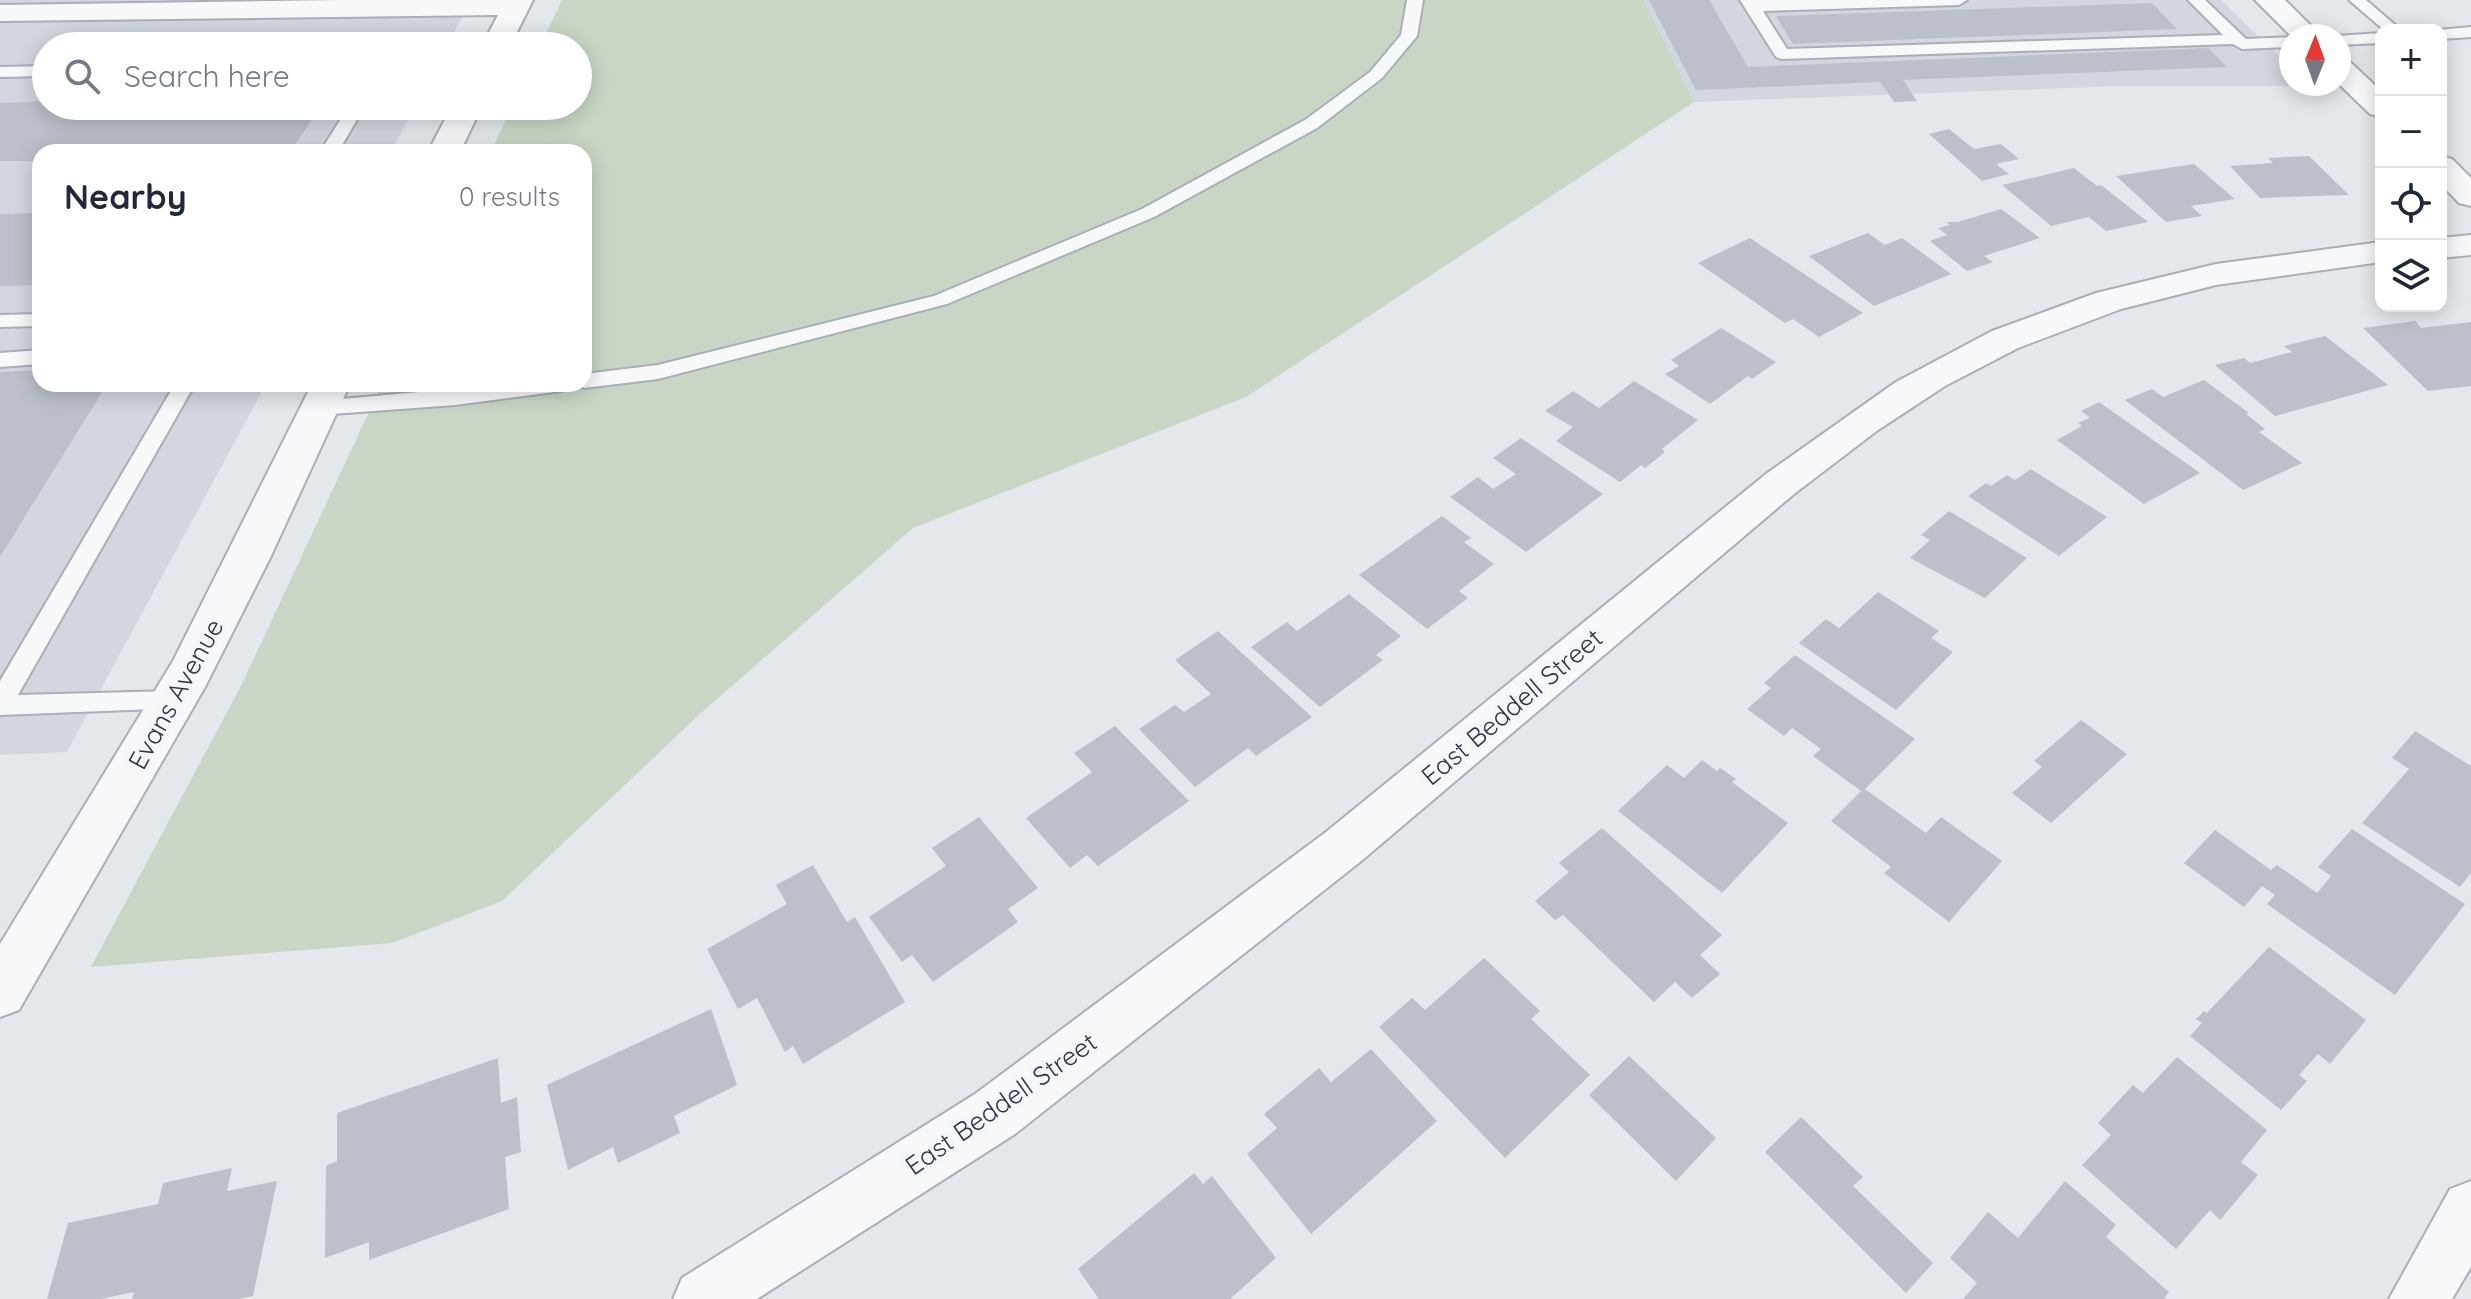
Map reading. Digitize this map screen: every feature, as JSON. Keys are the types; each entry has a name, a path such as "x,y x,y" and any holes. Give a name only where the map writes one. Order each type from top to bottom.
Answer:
{"street":[{"path":"2269,0 2294,24"},
{"path":"0,13 55,6 517,3 503,32"},
{"path":"2351,79 2375,102"},
{"path":"448,144 460,120"},
{"path":"2443,168 2471,196"},
{"path":"2447,247 2471,245"},
{"name":"East Beddell Street","path":"703,1299 995,1114 1343,847 1780,484 1853,428 1916,388 1954,365 2020,334 2115,298 2228,270 2375,253"},
{"name":"Evans Avenue","path":"0,992 173,701 250,556 325,396"},
{"path":"2419,1299 2471,1210"}],"lane":[{"path":"592,380 658,372 940,300 1148,213 1311,124 1376,75 1409,36 1415,0"},
{"path":"1750,4 1959,0"},
{"path":"2196,0 2242,44 2279,42"},
{"path":"2357,0 2386,24"},
{"path":"1750,4 1782,54 2237,39"},
{"path":"2447,34 2471,32"},
{"path":"2351,39 2375,38"},
{"path":"0,72 32,71"},
{"path":"334,144 348,120"},
{"path":"0,321 32,320"},
{"path":"0,360 32,358"},
{"path":"0,704 180,392"},
{"path":"325,396 455,398 501,392"},
{"path":"0,704 173,701"}],"shaded area":[{"path":"0,0 471,0 454,32 32,32 32,120 408,120 395,144 32,144 32,392 262,392 67,752 0,755"},
{"path":"1644,0 2221,0 2279,56 2279,86 2121,86 1694,102"}],"green space":[{"path":"562,0 1644,0 1694,102 1246,397 913,528 702,712 502,901 392,943 91,967 242,684 378,392 592,392 592,144 495,144 506,120 592,120 592,32 547,32"}],"building":[{"path":"1649,0 1709,0 1748,67 2208,48 2227,67 1903,80 1917,101 1894,102 1880,82 1696,90"},
{"path":"2152,3 2177,29 1793,44 1776,16"},
{"path":"32,102 32,120 312,120 295,144 32,144 32,161 0,161 0,103"},
{"path":"1949,129 1974,149 2001,144 2019,159 1996,164 2009,174 1982,181 1929,134"},
{"path":"2309,156 2349,195 2260,198 2230,166 2273,163 2268,158"},
{"path":"2194,164 2235,199 2191,206 2202,216 2166,222 2116,176"},
{"path":"2074,168 2148,222 2106,231 2089,217 2051,226 2002,185"},
{"path":"2001,209 2040,238 1984,256 1993,262 1967,271 1930,241 1947,235 1938,228 1950,225 1946,222 1958,222"},
{"path":"32,213 32,285 0,286 0,214"},
{"path":"1868,233 1885,245 1902,238 1951,274 1874,306 1809,256"},
{"path":"1750,238 1863,313 1819,337 1793,319 1785,323 1698,263"},
{"path":"2415,321 2421,328 2471,322 2471,386 2428,391 2363,328"},
{"path":"1721,328 1776,362 1752,379 1748,376 1710,404 1665,374 1679,366 1671,360"},
{"path":"2325,336 2388,385 2275,416 2215,365 2244,358 2250,363 2292,352 2284,346"},
{"path":"32,370 32,392 102,392 0,557 0,372"},
{"path":"2204,380 2249,413 2246,414 2265,429 2259,432 2302,463 2243,490 2125,400 2152,389 2163,397"},
{"path":"1634,381 1698,420 1662,449 1665,452 1645,468 1641,465 1620,482 1556,441 1573,427 1545,411 1573,391 1599,408"},
{"path":"2099,402 2200,473 2144,504 2057,440 2082,426 2078,423 2090,418 2081,411"},
{"path":"1521,438 1603,494 1526,552 1450,497 1478,477 1493,489 1516,474 1493,458"},
{"path":"2031,469 2107,517 2059,556 1968,496 1986,483 1991,486 2007,475 2015,480"},
{"path":"1949,511 2027,558 1985,598 1910,558 1930,540 1921,535"},
{"path":"1442,516 1471,538 1464,542 1494,564 1459,591 1468,598 1427,629 1359,575"},
{"path":"1878,592 1939,631 1931,638 1953,652 1896,710 1799,643 1826,619 1839,628"},
{"path":"1349,594 1401,636 1376,655 1383,660 1320,707 1251,647 1287,622 1297,631"},
{"path":"1218,631 1312,717 1256,756 1248,748 1195,787 1139,729 1175,705 1184,712 1211,694 1175,660"},
{"path":"1795,655 1915,739 1865,789 1926,833 1941,817 2002,861 1949,922 1884,873 1891,867 1831,821 1861,791 1813,756 1821,749 1792,728 1784,736 1747,709 1771,688 1764,683"},
{"path":"2081,720 2127,754 2051,823 2012,793 2042,767 2034,761"},
{"path":"1115,726 1189,801 1098,866 1087,855 1070,868 1026,818 1092,772 1074,753"},
{"path":"2415,731 2471,766 2471,873 2460,887 2362,823 2409,769 2392,758"},
{"path":"1702,760 1736,779 1732,782 1788,823 1722,893 1618,811 1667,765 1684,778"},
{"path":"979,817 1038,888 1008,909 1018,922 933,982 912,955 902,962 869,917 946,866 932,848"},
{"path":"1602,828 1722,935 1700,955 1720,974 1692,998 1675,982 1654,1002 1563,915 1555,920 1535,901 1569,872 1559,863"},
{"path":"2352,829 2465,904 2395,995 2267,904 2275,895 2262,886 2244,907 2184,863 2215,830 2271,870 2277,865 2317,893 2331,876 2318,867"},
{"path":"813,865 847,922 855,917 905,1002 803,1064 793,1046 785,1052 757,998 738,1009 707,949 787,904 776,885"},
{"path":"2269,947 2366,1020 2330,1064 2318,1054 2299,1075 2307,1081 2281,1110 2190,1036 2202,1023 2196,1019 2204,1011 2207,1013"},
{"path":"1484,958 1540,1011 1531,1019 1590,1075 1505,1158 1379,1027 1412,998 1425,1010"},
{"path":"711,1009 737,1085 674,1116 680,1133 618,1163 613,1147 568,1170 547,1085"},
{"path":"1371,1049 1437,1121 1311,1234 1247,1154 1277,1128 1264,1114 1319,1068 1331,1082"},
{"path":"1629,1056 1716,1138 1676,1181 1589,1095"},
{"path":"2177,1057 2267,1130 2241,1162 2258,1175 2220,1220 2210,1210 2176,1249 2082,1165 2111,1135 2098,1123 2133,1085 2143,1093"},
{"path":"498,1058 501,1103 517,1097 521,1152 505,1157 509,1209 369,1260 369,1242 325,1258 326,1166 337,1161 337,1113"},
{"path":"1801,1117 1863,1177 1853,1186 1933,1263 1906,1293 1765,1152"},
{"path":"232,1168 227,1191 277,1181 253,1296 238,1299 132,1299 134,1292 101,1299 47,1299 68,1223 158,1204 163,1183"},
{"path":"1194,1173 1203,1184 1212,1176 1276,1258 1230,1299 1099,1299 1078,1269"},
{"path":"2065,1181 2116,1225 2106,1237 2169,1292 2164,1299 1963,1299 1977,1283 1950,1258 1988,1212 2018,1238"}]}
